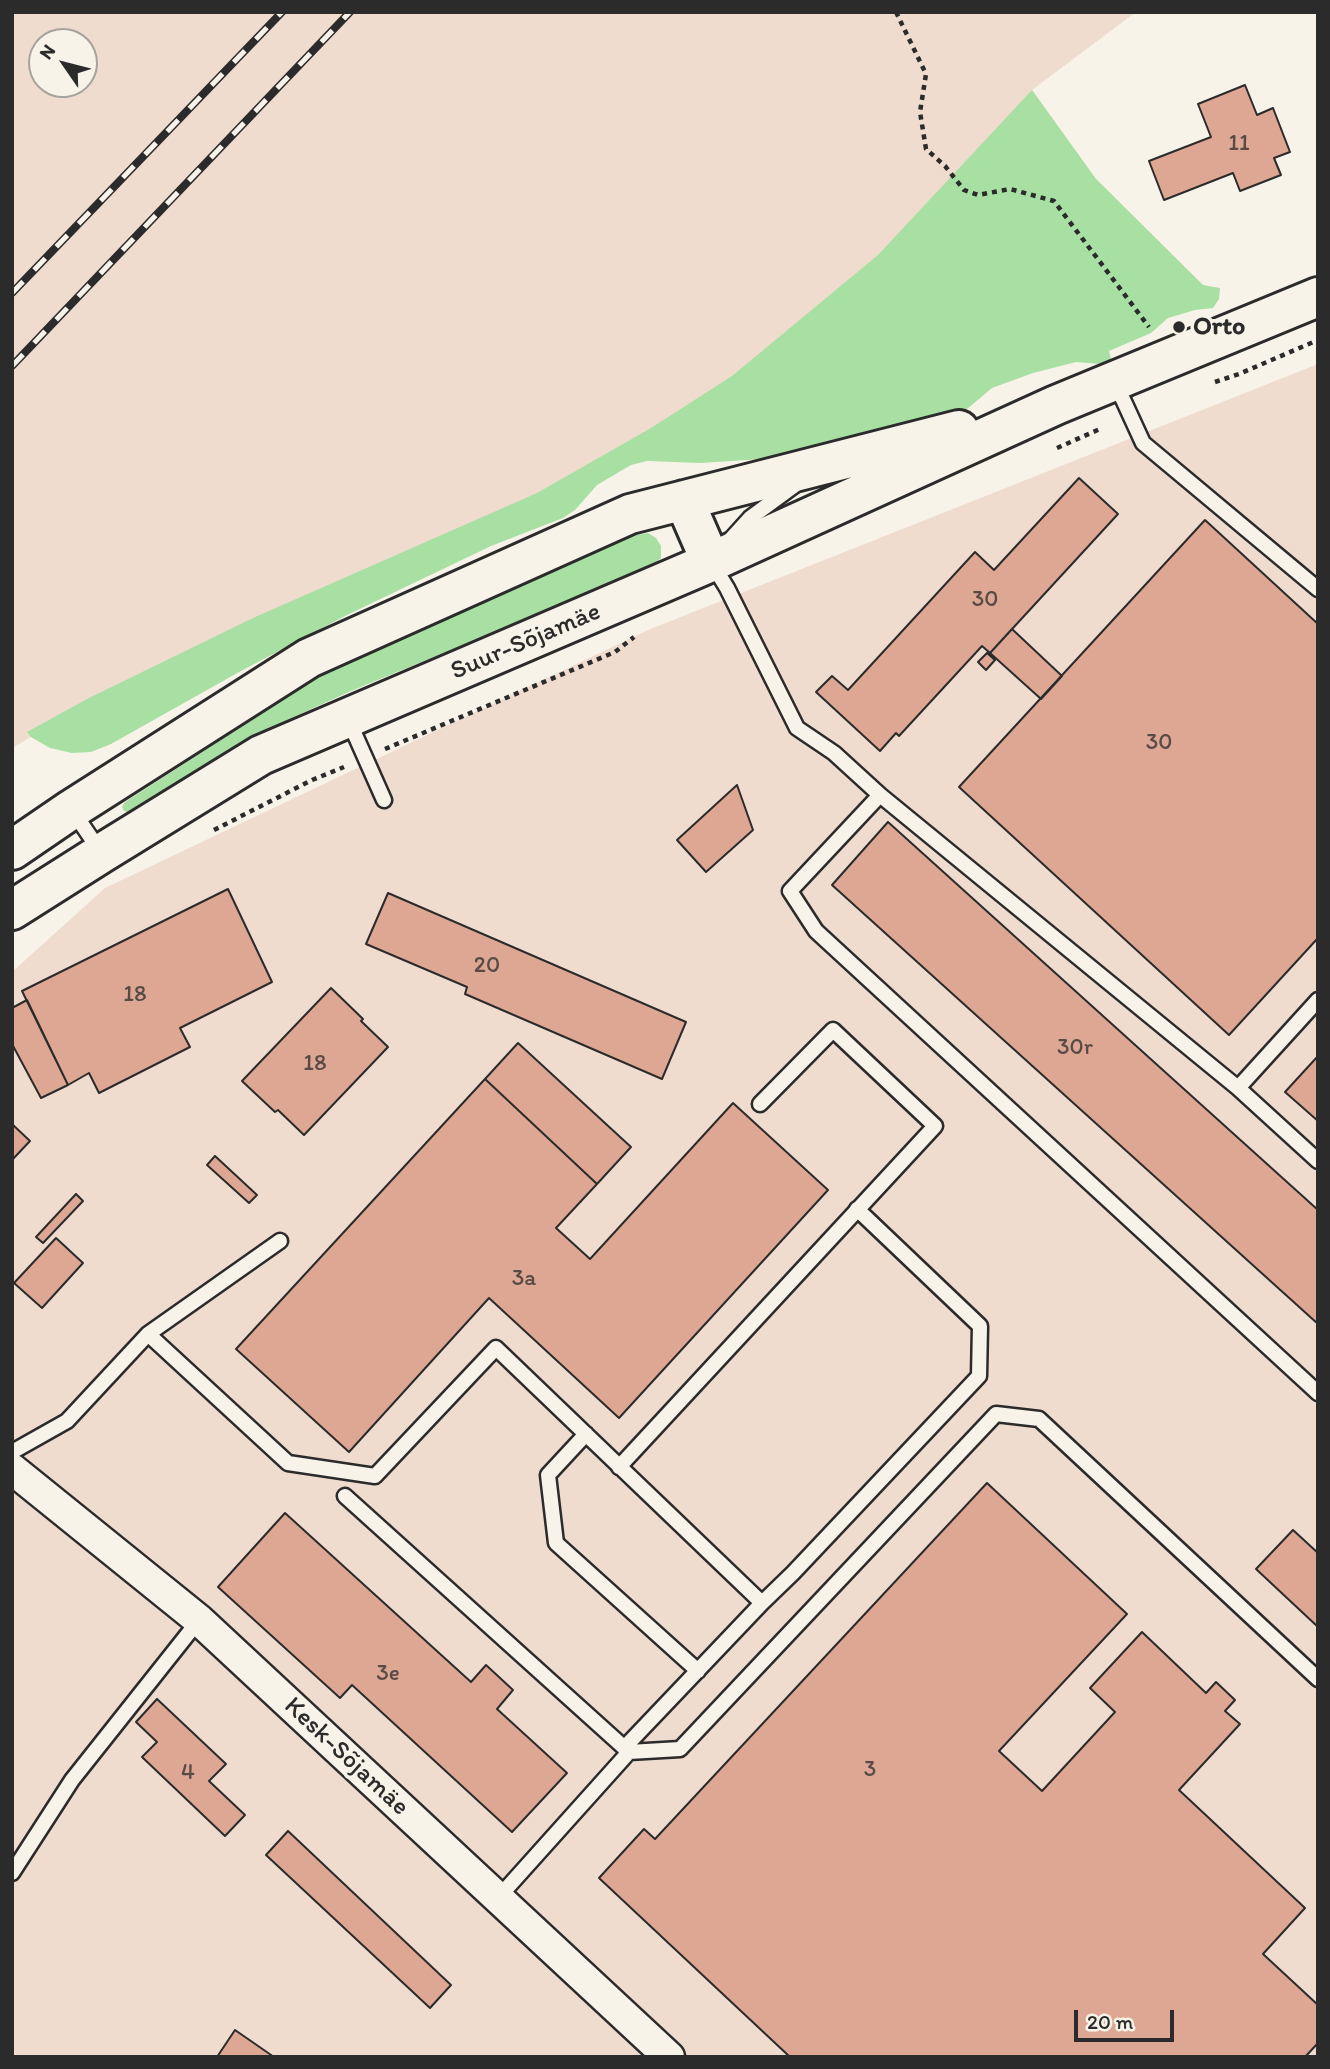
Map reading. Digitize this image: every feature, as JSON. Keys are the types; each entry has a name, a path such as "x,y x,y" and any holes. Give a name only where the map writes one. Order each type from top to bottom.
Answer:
{"main road":[{"name":"Suur-Sõjamäe","path":"12,910 261,755 711,562 1056,405 1318,297"},
{"name":"Suur-Sõjamäe","path":"12,850 309,658 630,514 1056,405"},
{"path":"684,500 711,562"}],"street":[{"name":"Kesk-Sõjamäe","path":"12,1468 199,1620 669,2057"}],"lane":[{"path":"1115,381 1143,443 1318,589"},
{"path":"853,457 792,486 750,518 711,562 727,588 797,728 834,753 880,795 1238,1088 1318,1161"},
{"path":"348,719 384,800"},
{"path":"880,795 790,891 816,931 1318,1393"},
{"path":"72,809 102,853"},
{"path":"1238,1088 1318,1000"},
{"path":"620,1466 935,1126 833,1030 761,1104"},
{"path":"498,1898 698,1671 979,1376 980,1326 857,1209"},
{"path":"12,1452 68,1421 148,1334 280,1241"},
{"path":"148,1334 288,1464 375,1476 496,1348 762,1603"},
{"path":"345,1496 627,1750 680,1749 996,1414 1039,1419 1318,1679"},
{"path":"586,1434 548,1475 556,1543 698,1671"},
{"path":"12,1873 72,1780 199,1620"}],"path":[{"path":"896,12 926,74 920,112 926,149 945,166 964,190 978,195 1010,189 1054,201 1156,337"},
{"path":"1213,382 1239,374 1318,340"}],"shaded area":[{"path":"12,12 1136,12 1032,90 1096,179 1203,285 651,438 527,511 12,748"},
{"path":"1318,364 1318,2057 12,2057 12,972 105,888 648,630"}],"green space":[{"path":"1032,90 1096,179 1203,285 1220,288 1219,299 1213,308 1168,318 1151,333 1109,351 1111,359 1100,364 1076,362 1033,373 992,388 955,419 779,458 700,463 647,461 631,465 597,485 575,510 563,518 491,546 347,615 111,744 91,752 72,753 50,748 27,732 87,699 253,618 537,493 651,428 732,376 878,255"},
{"path":"648,533 656,538 661,546 661,558 653,565 287,720 226,753 139,811 124,811 122,807 125,802 317,678 377,646 566,562"}],"building":[{"path":"1245,85 1257,115 1273,108 1290,152 1274,158 1281,175 1240,191 1233,173 1164,200 1149,161 1211,137 1198,104"},
{"path":"1079,478 1118,514 990,653 982,646 899,736 896,733 880,751 816,692 832,676 848,690 975,552 994,570"},
{"path":"1205,520 1318,624 1318,938 1229,1035 959,787"},
{"path":"1012,629 1062,676 1041,699 990,653"},
{"path":"987,653 995,660 986,670 978,662"},
{"path":"737,785 753,830 706,872 677,840"},
{"path":"888,822 1318,1210 1318,1324 832,885"},
{"path":"228,889 272,982 180,1028 190,1047 99,1093 89,1073 68,1085 22,991"},
{"path":"388,893 686,1022 662,1079 465,994 467,987 366,944"},
{"path":"331,988 388,1047 304,1135 242,1081"},
{"path":"27,1000 68,1085 41,1098 12,1044 12,1008"},
{"path":"518,1043 631,1147 597,1184 485,1079"},
{"path":"1318,1056 1318,1121 1285,1092"},
{"path":"485,1079 597,1184 556,1228 590,1259 733,1103 828,1190 619,1418 489,1298 349,1452 236,1349"},
{"path":"12,1124 30,1141 12,1160"},
{"path":"215,1156 257,1195 249,1203 207,1165"},
{"path":"76,1194 83,1201 43,1243 36,1237"},
{"path":"56,1238 83,1263 42,1308 14,1283"},
{"path":"987,1483 1127,1614 999,1751 1042,1791 1115,1712 1090,1688 1142,1632 1206,1693 1216,1682 1235,1700 1225,1711 1240,1724 1179,1790 1305,1908 1263,1954 1318,2005 1318,2043 1305,2057 790,2057 599,1878 644,1829 655,1839"},
{"path":"285,1513 471,1682 486,1665 513,1690 497,1709 567,1773 512,1832 352,1685 340,1698 218,1587"},
{"path":"1293,1530 1318,1553 1318,1627 1256,1569"},
{"path":"157,1699 226,1764 209,1781 245,1815 225,1836 142,1757 157,1742 136,1722"},
{"path":"288,1831 451,1985 430,2008 266,1855"},
{"path":"235,2030 274,2057 217,2057"}],"railway":[{"path":"12,293 282,12"},
{"path":"12,366 350,12"}],"place":[{"name":"Orto","path":"1179,327"}]}
